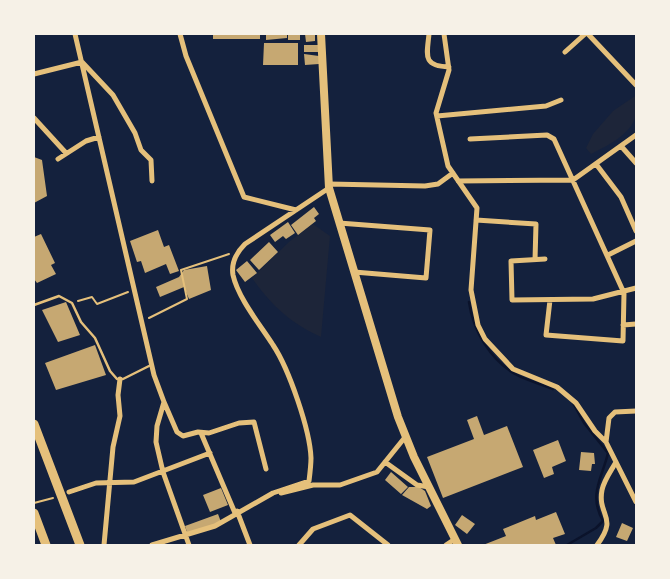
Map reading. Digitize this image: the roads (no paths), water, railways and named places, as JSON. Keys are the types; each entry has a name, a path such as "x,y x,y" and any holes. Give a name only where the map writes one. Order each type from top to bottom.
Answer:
{"highway":[{"path":"34,424 65,494 80,545"},
{"path":"34,513 46,545"}],"main road":[{"path":"321,34 329,186 353,272 406,436 457,542"}],"street":[{"path":"76,34 152,364 164,402 177,432 184,436 209,433 240,423 254,422 266,469"},
{"path":"180,34 186,56 244,196 296,210"},
{"path":"429,34 427,58 436,67 448,67"},
{"path":"444,34 448,67 437,103 437,116 448,166 477,208 471,290 478,326 485,339 513,369 568,394 595,431 606,442 636,502"},
{"path":"565,52 587,34 636,86"},
{"path":"34,74 82,62"},
{"path":"82,62 113,95 135,133 141,150 150,160 152,181"},
{"path":"437,116 546,106 561,100"},
{"path":"34,118 66,153"},
{"path":"458,181 573,180 636,134"},
{"path":"470,139 547,135 554,139 624,293 623,341 546,335 550,300"},
{"path":"58,159 86,141 99,137"},
{"path":"621,146 636,163"},
{"path":"596,164 621,197 636,231"},
{"path":"152,545 186,536 221,523 236,512 273,493 309,481 311,457 292,383 275,347 240,291 233,274 238,251 329,186 425,186 438,184 453,174"},
{"path":"476,220 536,224 536,260"},
{"path":"339,223 430,230 426,278 353,272"},
{"path":"608,255 636,241"},
{"path":"545,260 511,261 512,300 594,300 624,293 636,288"},
{"path":"623,325 636,324"},
{"path":"104,545 113,447 120,416 118,395 120,379"},
{"path":"164,402 157,426 156,442 163,472 189,545"},
{"path":"606,442 610,418 615,412 636,411"},
{"path":"201,433 250,545"},
{"path":"273,493 292,492 313,485 340,485 377,472 406,436"},
{"path":"65,494 111,481 134,482 210,453"},
{"path":"385,462 417,485 430,487"},
{"path":"597,545 606,534 608,524 602,502 602,490 616,462"},
{"path":"299,545 313,529 350,514 388,545"},
{"path":"446,545 457,542"}],"lane":[{"path":"34,305 59,296 72,303 81,322 95,338 110,371 117,379 152,364"}],"waterway":[{"path":"469,302 479,334 499,362 517,375 553,389"},
{"path":"567,545 596,528 603,521 596,494 608,453 584,423 572,401"}]}
